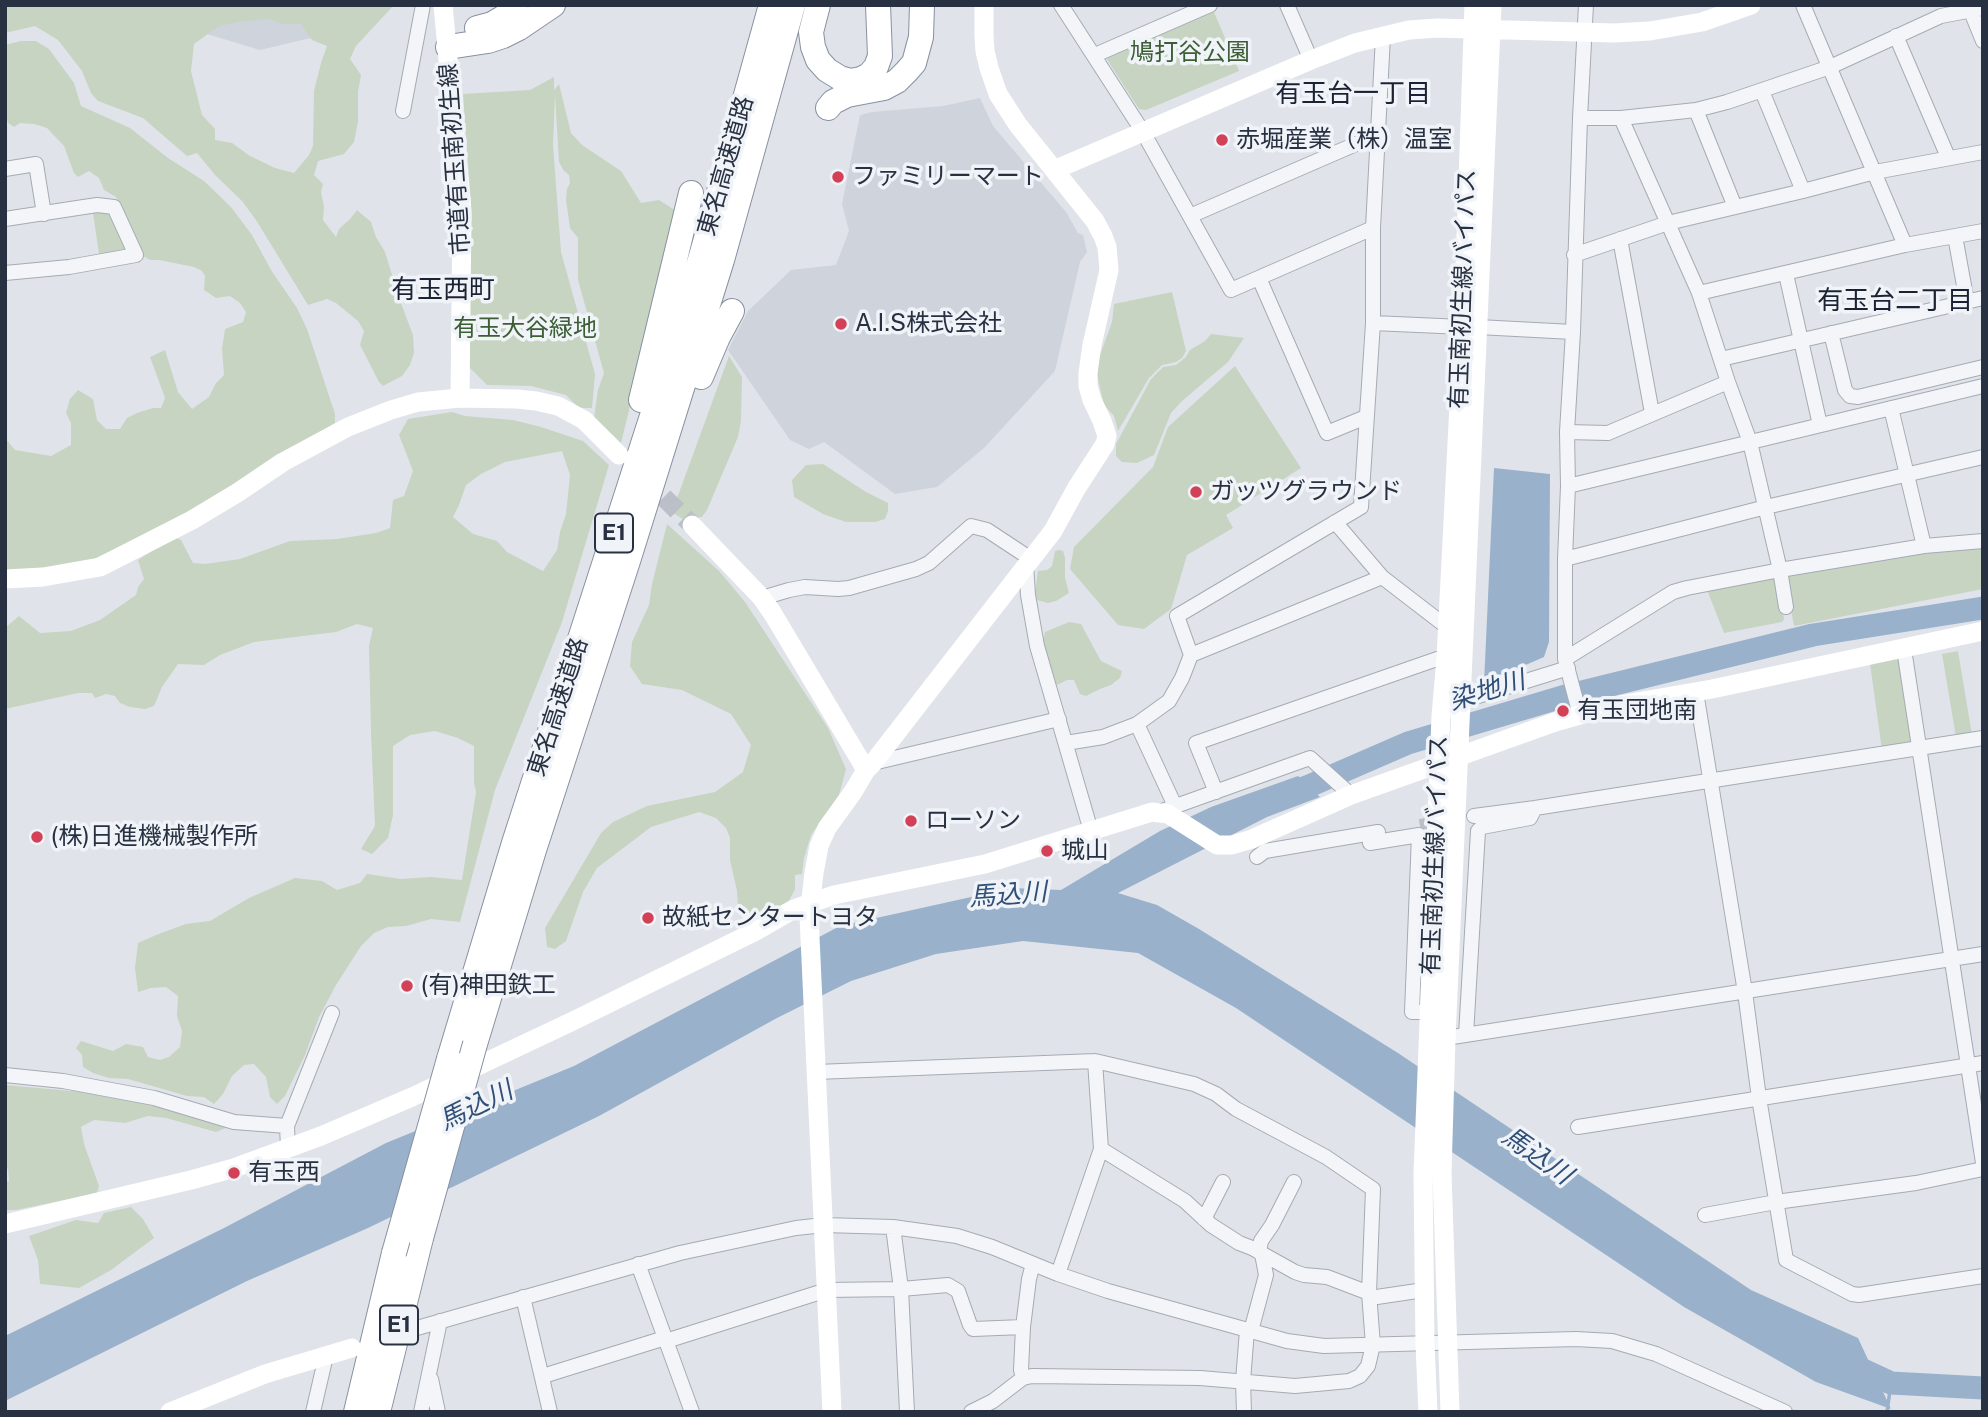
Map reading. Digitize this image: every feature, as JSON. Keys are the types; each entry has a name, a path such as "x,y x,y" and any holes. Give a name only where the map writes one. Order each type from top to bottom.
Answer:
{"highway":[{"path":"447,40 492,24 516,5"},
{"path":"447,40 488,41 519,28 553,5"},
{"name":"東名高速道路","path":"356,1412 394,1252 449,1059 514,844 698,266 771,5"},
{"name":"東名高速道路","path":"378,1412 421,1238 475,1044 722,260 793,5"},
{"path":"818,5 811,32 818,60 834,74 851,81 869,75 880,56 878,5"},
{"path":"828,108 847,95 884,88 906,72 914,63 921,37 922,5"},
{"path":"596,588 691,193"},
{"path":"628,561 718,337 732,311"}],"street":[{"path":"403,111 423,5"},
{"name":"市道有玉南初生線","path":"443,5 462,211 460,398"},
{"path":"832,1412 810,909 819,846 827,828 870,766 1053,531 1105,444 1107,436 1092,400 1088,373 1109,270 1107,247 1095,221 1013,118 994,86 985,51 984,5"},
{"path":"1061,5 1143,132 1231,290 1373,228"},
{"path":"1095,55 1210,5"},
{"path":"1287,5 1311,61"},
{"name":"有玉南初生線バイパス","path":"1474,5 1482,29"},
{"name":"有玉南初生線バイパス","path":"1428,1412 1424,1290 1460,752 1482,29 1492,5"},
{"path":"1580,713 1567,663 1565,559 1567,432 1586,5"},
{"path":"1054,170 1355,43 1383,36 1409,30 1650,31 1721,17 1751,5"},
{"path":"1803,5 1905,245"},
{"path":"1580,118 1621,118 1696,110 1727,102 1830,67 1941,16 1976,9 1983,41"},
{"path":"1066,743 1103,737 1137,724 1169,701 1191,655 1177,616 1361,507 1373,323 1373,228 1383,36"},
{"path":"1896,36 1948,157"},
{"path":"1762,91 1803,191"},
{"path":"1696,110 1735,206"},
{"path":"1621,118 1699,293 1750,442 1786,607"},
{"path":"1190,216 1379,134"},
{"path":"1574,255 1668,223 1735,206 1875,172 1983,152"},
{"path":"5,169 36,164 44,214"},
{"path":"5,219 97,205 114,207 136,255 69,267 5,273"},
{"path":"1699,293 1905,245 1983,231"},
{"path":"1955,236 1967,302"},
{"path":"1620,239 1652,414"},
{"path":"1786,274 1820,425"},
{"path":"1259,278 1328,433 1366,416"},
{"path":"1721,359 1983,298"},
{"path":"1373,323 1573,332"},
{"name":"有玉南初生線バイパス","path":"1440,1045 1429,1012 1439,760 1471,327"},
{"path":"1831,333 1845,390 1850,396 1858,397 1983,367"},
{"path":"1567,432 1608,433 1728,382"},
{"path":"1568,486 1983,386"},
{"path":"5,579 69,574 100,567 192,520 283,462 348,427 426,401 460,398 517,399 558,406 584,420 619,455"},
{"path":"1891,408 1924,546"},
{"path":"1565,559 1983,457"},
{"path":"1335,522 1382,577 1447,627"},
{"path":"692,525 761,598 870,766"},
{"path":"761,598 805,587 849,587 916,569 929,563 971,526 987,530 1028,561"},
{"path":"1462,705 1567,663 1673,592 1780,570 1924,546 1983,541"},
{"path":"1028,561 1028,595 1037,646 1091,831"},
{"path":"1191,655 1382,577"},
{"path":"1137,724 1169,812 1217,845 1224,846 1242,843 1351,795 1460,752 1580,713 1696,692 1983,631"},
{"path":"1903,649 1983,1163"},
{"path":"1216,792 1196,743 1446,658"},
{"path":"1696,692 1786,1260 1858,1295 1983,1276"},
{"path":"870,766 1059,719"},
{"path":"1474,816 1983,738"},
{"path":"5,1224 191,1180 234,1168 321,1136 412,1097 621,998 756,931 794,909 810,909 834,895 985,864 1091,831 1169,812 1310,758 1351,795"},
{"path":"1466,1035 1478,831 1482,827 1530,818 1535,808"},
{"path":"1257,857 1265,851 1420,826"},
{"path":"1369,834 1370,843 1419,835 1412,1012 1429,1012"},
{"path":"1440,1045 1466,1035 1983,954"},
{"path":"288,1148 287,1126 332,1013"},
{"path":"816,1072 1095,1061 1194,1084 1216,1094 1236,1109 1326,1157 1373,1189 1370,1295 1373,1345 1368,1366 1360,1376 1349,1381 1296,1386 1184,1377 1032,1376 1023,1378 995,1406 971,1412"},
{"path":"1058,1274 1101,1149 1095,1061"},
{"path":"1578,1127 1983,1063"},
{"path":"5,1075 63,1081 154,1098 234,1122 287,1126"},
{"path":"1101,1149 1185,1201 1204,1219 1238,1243 1295,1272 1327,1277 1370,1295 1424,1290"},
{"path":"1705,1215 1983,1169"},
{"name":"有玉南初生線バイパス","path":"1433,1171 1450,1412"},
{"path":"1204,1219 1223,1182"},
{"path":"1244,1412 1242,1381 1249,1331 1266,1275 1261,1241 1294,1182"},
{"path":"417,1328 638,1264 796,1228 824,1225 893,1227 957,1236 1108,1291 1287,1341 1324,1346 1576,1339 1612,1341 1656,1354 1780,1411"},
{"path":"893,1227 901,1289 907,1412"},
{"path":"638,1264 692,1412"},
{"path":"1023,1378 1023,1327 1033,1264"},
{"path":"542,1376 827,1290 948,1285 958,1291 973,1329 1023,1327"},
{"path":"523,1297 550,1412"},
{"path":"421,1412 440,1321"},
{"path":"170,1412 265,1374 352,1348"},
{"path":"313,1412 326,1356"},
{"path":"429,1373 438,1412"}],"shaded area":[{"path":"364,5 353,28 260,50 117,7"},
{"name":"A.I.S株式会社","path":"980,98 993,126 1066,212 1078,233 1083,235 1087,252 1080,262 1055,371 984,448 937,487 895,494 824,442 809,449 790,440 728,350 748,311 791,270 836,265 849,231 842,204 860,115 943,106"}],"green space":[{"path":"5,5 394,5 356,46 350,59 361,75 354,142 344,154 318,161 314,175 323,184 323,220 336,237 339,229 357,210 371,222 385,252 413,335 414,353 402,376 383,386 360,345 364,331 358,321 327,299 308,305 256,220 197,153 187,156 143,118 98,101 91,93 82,71 58,40 35,26 5,33","holes":["269,19 283,24 301,24 312,40 327,46 314,91 313,146 294,173 275,168 250,156 232,143 215,140 215,129 202,115 191,71 194,44 219,26"]},
{"name":"鳩打谷公園","path":"1211,5 1239,71 1146,110 1139,109 1106,58 1109,50"},
{"path":"36,41 49,49 74,83 81,106 130,128 168,158 204,181 231,207 252,235 271,270 297,308 307,329 335,414 335,423 192,510 94,559 36,571 5,572 5,438 15,450 51,456 71,445 71,423 66,413 70,399 78,390 93,399 97,420 106,429 120,429 127,418 153,408 161,408 165,398 150,357 165,350 178,392 192,409 209,397 216,383 224,375 222,349 225,329 243,322 246,312 240,303 230,296 216,298 204,290 205,276 202,271 194,267 150,260 143,256 116,197 104,190 99,178 89,171 78,177 74,173 64,146 47,128 20,123 14,127 8,123 5,111 5,45"},
{"name":"有玉大谷緑地","path":"554,77 554,90 559,84 571,133 582,145 621,171 641,203 659,200 678,212 621,443 594,418 598,390 604,373 578,280 578,238 570,228 566,200 569,175 559,162 555,95 553,145 561,252 595,374 592,408 579,408 566,395 531,386 487,385 469,367 471,205 463,94 530,90"},
{"path":"93,213 111,213 129,250 99,254"},
{"path":"1172,292 1186,351 1182,358 1162,365 1149,378 1118,431 1114,416 1104,405 1097,375 1099,358 1112,322 1114,304"},
{"path":"1211,334 1244,338 1228,362 1171,413 1154,455 1137,463 1122,462 1116,456 1116,444 1151,379 1163,367 1176,365"},
{"path":"729,356 742,377 738,437 707,510 702,517 684,520 672,512"},
{"name":"ガッツグラウンド","path":"1235,366 1301,468 1226,515 1233,528 1187,555 1171,609 1144,629 1118,625 1070,569 1074,547 1153,467 1168,427"},
{"path":"452,412 465,416 513,420 583,441 609,465 562,622 495,790 460,922 431,919 406,926 388,927 374,933 361,946 336,985 285,1096 277,1104 270,1097 266,1077 254,1064 244,1065 232,1076 223,1094 214,1104 204,1097 187,1096 128,1079 109,1078 93,1073 83,1067 82,1055 76,1048 81,1041 113,1051 126,1044 143,1047 148,1057 160,1060 169,1057 180,1047 182,1031 177,1016 178,996 166,987 138,992 135,968 138,943 186,924 210,921 249,898 295,878 322,881 337,890 360,883 367,874 401,879 431,877 462,880 476,792 474,746 435,731 410,735 393,746 393,815 388,838 372,854 361,849 375,826 369,646 373,628 357,624 336,632 254,642 220,655 204,665 178,664 162,687 154,706 145,709 120,703 115,696 106,694 95,698 92,693 78,693 5,709 5,628 19,616 40,633 71,631 100,620 136,595 144,579 138,560 174,537 181,540 193,563 205,564 240,559 290,541 337,539 390,528 393,500 404,496 413,471 399,435 408,419","holes":["562,451 570,475 566,514 557,550 543,571 507,552 497,541 473,534 453,517 466,485 505,462"]},
{"path":"823,464 888,503 885,519 875,522 846,522 823,514 794,497 792,480 806,465"},
{"path":"667,524 719,571 745,602 828,728 846,769 839,795 811,835 802,874 795,875 795,889 789,901 749,922 738,908 730,860 730,838 726,828 716,818 699,812 651,827 597,868 583,892 566,941 555,949 547,947 545,928 601,833 613,822 647,806 715,792 743,772 751,745 731,714 682,690 642,684 630,666 632,642 649,605"},
{"path":"1983,548 1983,589 1794,626 1786,582 1791,574 1922,554"},
{"path":"1055,551 1063,551 1065,558 1065,578 1069,593 1048,603 1037,600 1035,592 1038,571 1052,566"},
{"path":"1773,575 1778,582 1784,619 1782,622 1724,633 1707,590"},
{"path":"1069,622 1081,624 1101,661 1122,671 1120,678 1111,685 1086,696 1080,694 1074,680 1057,685 1042,648 1045,632"},
{"path":"1958,651 1972,735 1956,737 1942,654"},
{"path":"1896,659 1900,662 1912,743 1882,750 1870,664"},
{"path":"5,1085 82,1092 155,1104 231,1126 216,1132 166,1118 148,1116 125,1123 94,1120 81,1127 99,1186 97,1193 5,1210 5,1182 9,1181 8,1169 5,1166"},
{"path":"131,1207 143,1219 154,1238 111,1270 79,1288 40,1284 38,1260 29,1236 76,1220 98,1223 104,1213"}],"water":[{"path":"1494,468 1550,474 1549,642 1544,657 1484,683"},
{"path":"1298,776 1320,797 1267,817 1118,893 1157,905 1199,929 1398,1053 1751,1290 1858,1338 1891,1409 1816,1382 1684,1307 1236,1008 1138,953 1023,941 936,954 851,981 777,1018 599,1116 368,1228 247,1281 5,1401 5,1336 224,1228 386,1143 574,1066 840,926 1012,888 1061,890 1160,831 1211,807"}],"waterway":[{"name":"染地川","path":"1282,796 1408,743 1562,697 1813,635 1983,608"},
{"name":"馬込川","path":"1848,1363 1891,1383 1983,1388"},
{"path":"1887,1412 1891,1383"}],"tunnel":[{"path":"643,477 692,525"},
{"path":"1420,826 1446,821"}],"place":[{"name":"赤堀産業（株）温室","path":"1222,140"},
{"name":"ファミリーマート","path":"838,177"},
{"name":"A.I.S株式会社","path":"841,324"},
{"name":"ガッツグラウンド","path":"1196,492"},
{"name":"有玉団地南","path":"1563,711"},
{"name":"ローソン","path":"911,821"},
{"name":"(株)日進機械製作所","path":"37,837"},
{"name":"城山","path":"1047,851"},
{"name":"故紙センタートヨタ","path":"648,918"},
{"name":"(有)神田鉄工","path":"407,986"},
{"name":"有玉西","path":"234,1173"}],"district":[{"name":"有玉台一丁目","path":"1353,94"},
{"name":"有玉西町","path":"443,290"},
{"name":"有玉台二丁目","path":"1895,301"}]}
